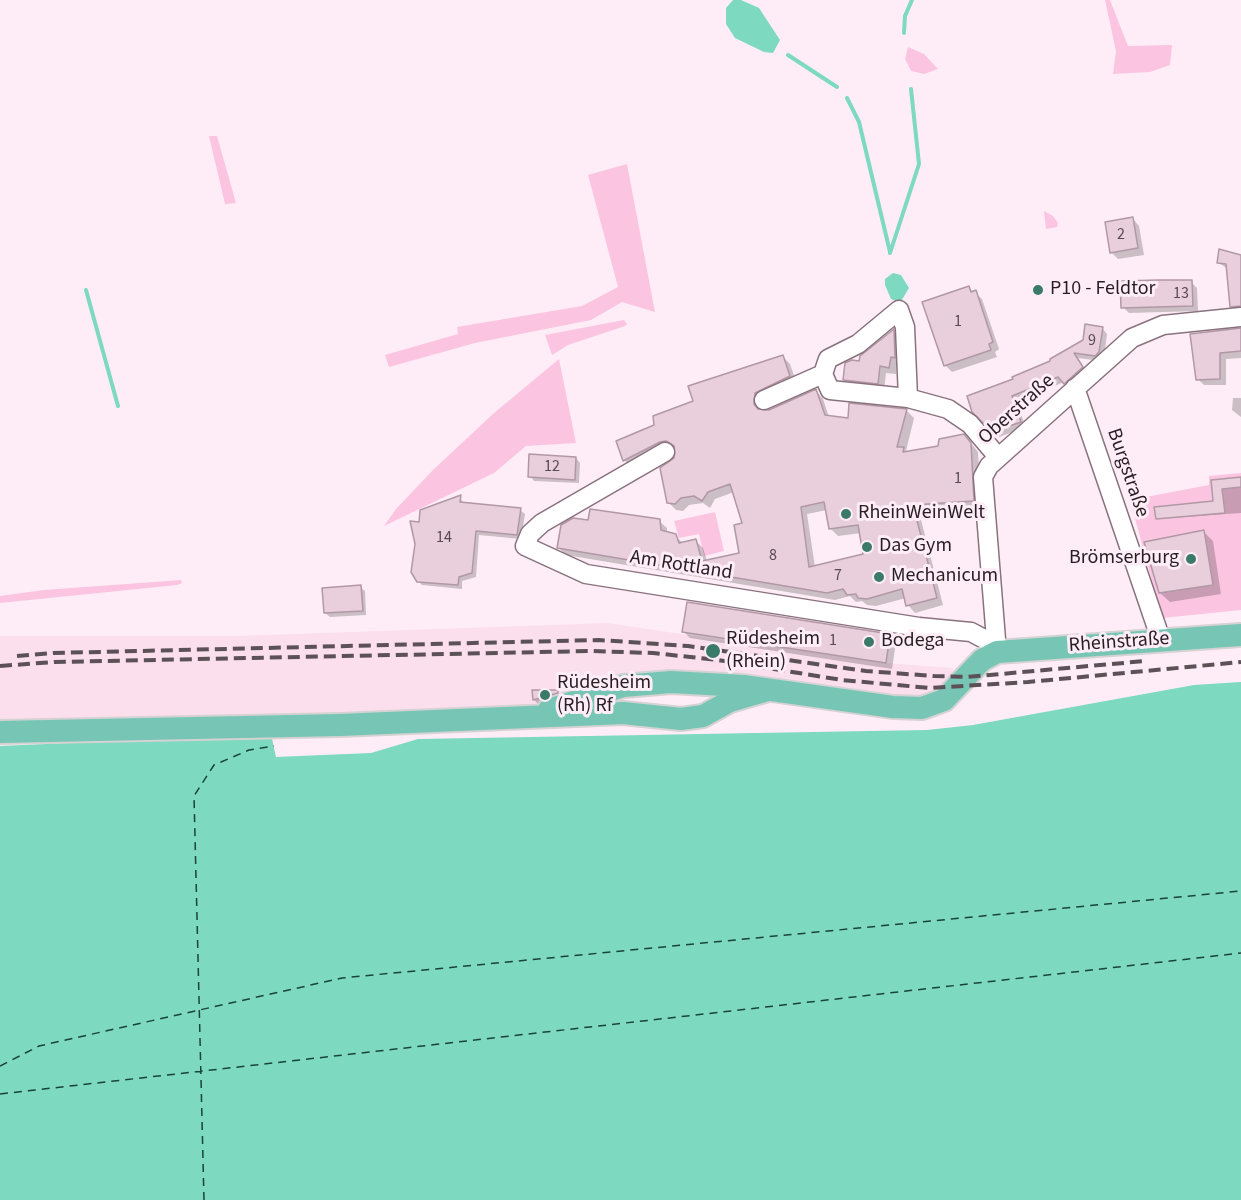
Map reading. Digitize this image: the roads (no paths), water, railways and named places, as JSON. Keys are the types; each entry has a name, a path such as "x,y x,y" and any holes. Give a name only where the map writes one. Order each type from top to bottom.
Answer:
{"main road":[{"name":"Rheinstraße","path":"997,652 1241,635"},
{"path":"519,718 616,688 671,682 742,686 893,706 930,706 951,695 982,660 997,652"},
{"path":"0,732 519,718 623,713 693,718 742,696 768,690"}],"street":[{"path":"908,398 905,327 899,310 858,344 828,359 823,374 830,390 908,398 936,405 959,415 970,424 998,457"},
{"name":"Oberstraße","path":"997,652 983,477 998,457 1132,338 1163,325 1241,317"},
{"path":"764,400 823,374"},
{"name":"Burgstraße","path":"1075,388 1161,640"},
{"name":"Am Rottland","path":"664,452 542,523 530,534 525,546 586,574 918,627 971,632 988,641 997,652"}],"waterway":[{"path":"904,33 905,16 912,0"},
{"path":"788,55 837,87"},
{"path":"890,253 919,164 911,89"},
{"path":"847,98 859,122 890,252"},
{"path":"86,290 118,406"}],"railway":[{"path":"17,656 54,653 599,640 688,646 866,671 934,676 967,677 1145,661"},
{"path":"0,666 54,662 591,651 653,653 718,660 842,680 930,688 1028,682 1241,662"}],"place":[{"name":"P10 - Feldtor","path":"1038,290"},
{"name":"RheinWeinWelt","path":"846,514"},
{"name":"Das Gym","path":"867,547"},
{"name":"Brömserburg","path":"1191,559"},
{"name":"Mechanicum","path":"879,577"},
{"name":"Bodega","path":"869,642"},
{"name":"Rüdesheim (Rhein)","path":"713,651"},
{"name":"Rüdesheim (Rh) Rf","path":"545,695"}]}
